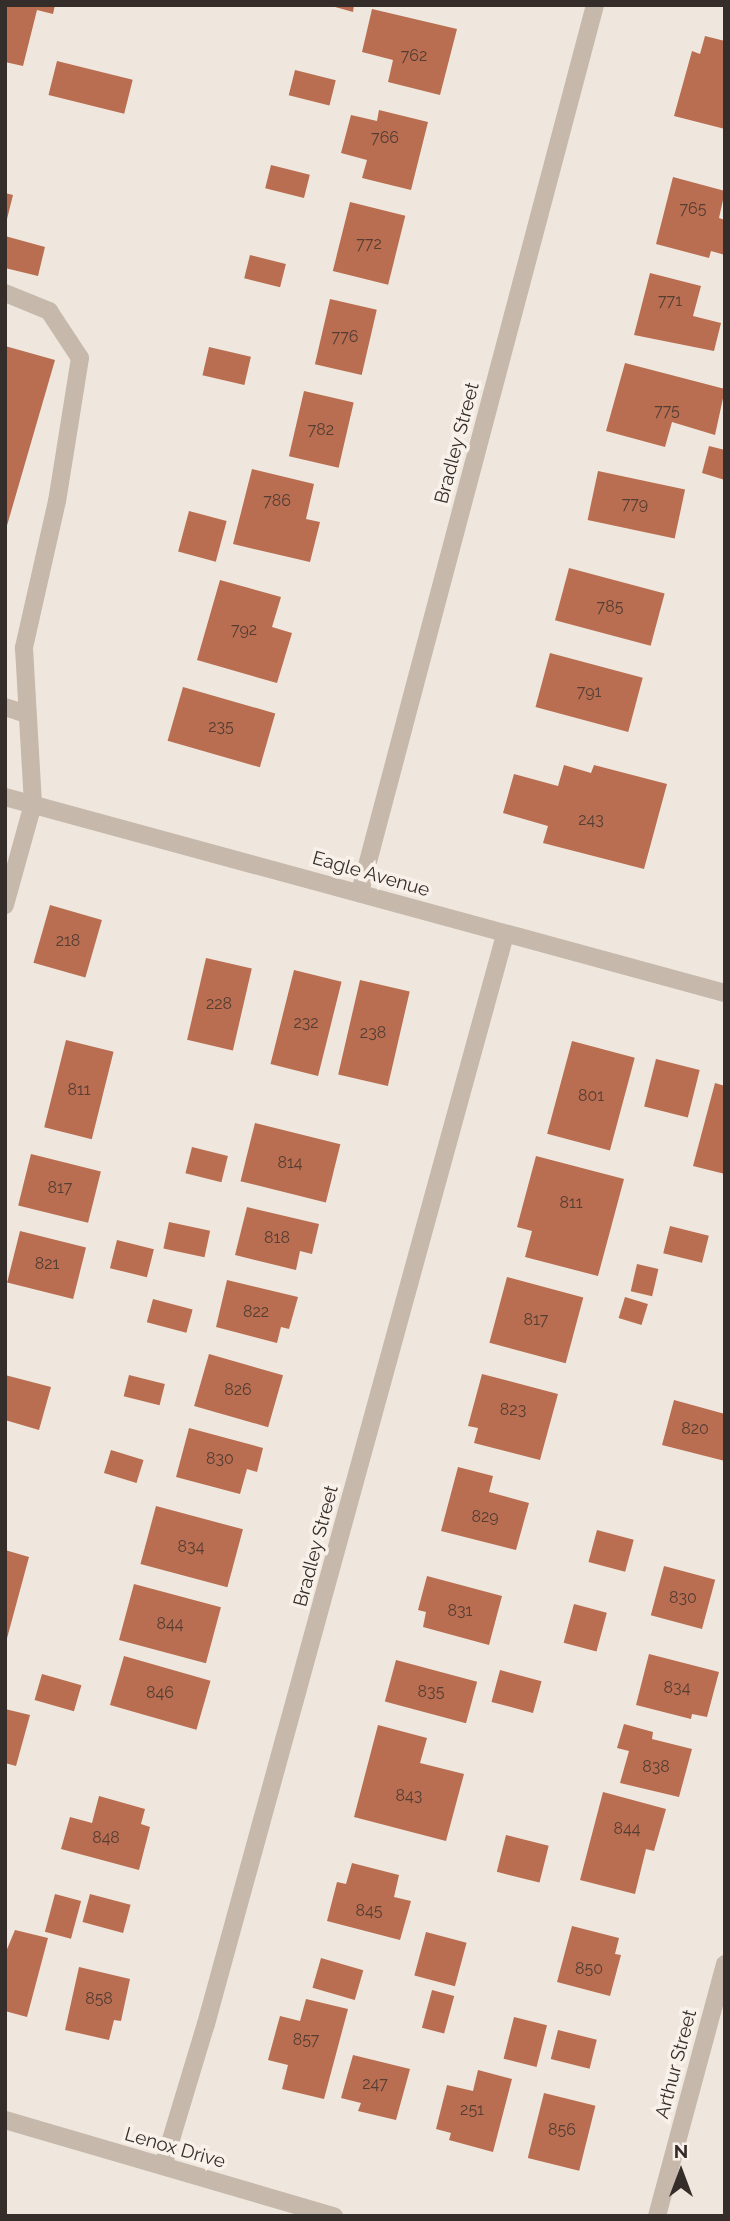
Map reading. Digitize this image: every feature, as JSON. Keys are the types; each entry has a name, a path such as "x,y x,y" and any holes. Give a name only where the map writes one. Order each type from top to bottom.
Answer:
{"street":[{"name":"Bradley Street","path":"359,892 595,5"},
{"path":"5,293 50,311 80,358 57,501 24,648 33,804 5,905"},
{"path":"5,707 27,714"},
{"name":"Eagle Avenue","path":"5,797 725,993"},
{"name":"Bradley Street","path":"163,2166 206,2024 505,935"},
{"name":"Arthur Street","path":"657,2216 725,1964"},
{"name":"Lenox Drive","path":"5,2120 334,2216"}],"building":[{"path":"5,5 55,5 53,14 37,10 23,66 5,62"},
{"path":"328,5 354,5 353,12"},
{"path":"372,9 457,29 440,95 388,82 393,60 362,52"},
{"path":"705,36 725,41 725,129 674,116 692,51 700,54"},
{"path":"57,61 133,80 124,114 49,95"},
{"path":"295,70 336,80 329,105 289,95"},
{"path":"379,110 428,122 411,190 362,178 367,160 341,153 351,115 377,121"},
{"path":"271,165 310,175 304,198 265,188"},
{"path":"673,177 725,191 719,218 725,220 725,255 711,251 709,258 656,244"},
{"path":"5,193 13,195 6,223 5,223"},
{"path":"350,202 405,216 388,285 333,271"},
{"path":"5,236 45,247 38,276 5,268"},
{"path":"250,255 286,264 280,287 244,278"},
{"path":"650,273 701,286 693,316 721,323 714,351 634,335"},
{"path":"330,299 377,310 362,375 315,364"},
{"path":"5,346 55,360 6,529 5,529"},
{"path":"209,347 251,357 244,385 202,375"},
{"path":"625,363 725,389 715,435 672,422 665,447 606,431"},
{"path":"304,391 354,402 339,468 289,456"},
{"path":"709,446 725,450 725,480 702,473"},
{"path":"252,469 314,484 306,519 320,522 310,562 233,544"},
{"path":"598,471 685,490 675,538 588,520"},
{"path":"189,511 227,521 216,562 178,552"},
{"path":"569,568 665,594 651,646 555,620"},
{"path":"220,580 281,597 272,627 292,633 277,683 197,660"},
{"path":"550,653 643,678 628,732 536,707"},
{"path":"183,687 275,713 260,767 168,741"},
{"path":"564,765 591,773 594,765 667,784 644,869 543,843 548,826 503,813 514,774 558,786"},
{"path":"50,905 102,920 85,978 33,963"},
{"path":"206,958 252,969 233,1050 187,1040"},
{"path":"294,970 342,982 318,1076 271,1064"},
{"path":"360,980 410,991 388,1086 338,1075"},
{"path":"66,1040 114,1052 92,1139 44,1127"},
{"path":"572,1041 635,1058 610,1151 547,1134"},
{"path":"656,1059 700,1070 688,1117 644,1107"},
{"path":"715,1083 725,1086 725,1174 693,1166"},
{"path":"255,1123 340,1144 326,1203 240,1181"},
{"path":"192,1147 228,1156 221,1182 185,1173"},
{"path":"31,1154 101,1171 88,1223 18,1205"},
{"path":"536,1156 624,1179 598,1276 525,1257 532,1231 517,1227"},
{"path":"247,1207 319,1224 312,1254 300,1251 296,1270 235,1255"},
{"path":"169,1222 210,1231 204,1257 163,1248"},
{"path":"670,1226 709,1236 702,1263 663,1253"},
{"path":"20,1231 86,1247 73,1299 7,1282"},
{"path":"117,1240 154,1249 147,1277 110,1268"},
{"path":"637,1264 658,1269 652,1296 631,1291"},
{"path":"507,1277 583,1297 566,1363 489,1343"},
{"path":"227,1280 298,1297 289,1329 281,1327 277,1343 216,1327"},
{"path":"625,1297 648,1304 642,1325 619,1318"},
{"path":"153,1299 193,1310 186,1333 147,1322"},
{"path":"209,1354 283,1375 268,1427 194,1406"},
{"path":"482,1374 558,1394 540,1460 474,1443 478,1428 468,1426"},
{"path":"5,1375 51,1387 39,1430 5,1420"},
{"path":"129,1375 165,1384 160,1405 124,1396"},
{"path":"674,1400 725,1414 725,1461 662,1445"},
{"path":"189,1428 263,1448 257,1472 247,1469 240,1494 176,1477"},
{"path":"111,1450 144,1460 136,1483 104,1473"},
{"path":"458,1467 493,1476 489,1492 529,1503 516,1550 441,1531"},
{"path":"156,1506 243,1529 227,1587 140,1564"},
{"path":"597,1530 634,1540 625,1572 588,1562"},
{"path":"5,1550 29,1557 6,1642 5,1642"},
{"path":"664,1566 715,1580 702,1629 651,1615"},
{"path":"427,1576 502,1596 489,1645 423,1627 426,1612 418,1610"},
{"path":"134,1584 221,1607 206,1663 119,1640"},
{"path":"574,1604 607,1613 596,1651 564,1643"},
{"path":"649,1654 719,1672 707,1717 692,1714 691,1719 636,1705"},
{"path":"124,1656 211,1681 196,1730 110,1705"},
{"path":"396,1660 477,1682 466,1723 385,1702"},
{"path":"500,1670 542,1681 533,1713 491,1702"},
{"path":"42,1674 81,1685 74,1711 35,1700"},
{"path":"5,1709 30,1715 16,1766 5,1763"},
{"path":"624,1724 653,1732 652,1739 692,1749 679,1797 620,1783 629,1751 617,1748"},
{"path":"378,1725 427,1738 420,1763 464,1774 446,1841 354,1817"},
{"path":"603,1792 666,1809 654,1851 646,1849 635,1894 580,1880"},
{"path":"99,1796 145,1809 141,1824 150,1827 139,1870 61,1849 70,1817 92,1823"},
{"path":"506,1835 549,1846 539,1883 497,1872"},
{"path":"352,1863 399,1875 394,1897 411,1901 400,1940 327,1921 337,1882 346,1884"},
{"path":"55,1894 81,1901 71,1939 45,1932"},
{"path":"90,1894 131,1905 123,1933 82,1922"},
{"path":"572,1926 619,1938 615,1954 621,1955 610,1996 557,1982"},
{"path":"15,1930 48,1938 27,2017 5,2011 5,1954"},
{"path":"426,1932 467,1943 455,1986 414,1975"},
{"path":"321,1958 363,1970 355,2000 312,1988"},
{"path":"79,1967 130,1979 121,2021 114,2020 109,2040 65,2030"},
{"path":"432,1990 454,1996 444,2034 422,2028"},
{"path":"306,1999 348,2009 324,2099 282,2089 288,2065 268,2060 280,2016 300,2021"},
{"path":"514,2017 547,2025 537,2067 504,2059"},
{"path":"558,2030 597,2040 590,2069 551,2059"},
{"path":"353,2055 410,2069 396,2120 358,2111 361,2103 341,2098"},
{"path":"478,2070 512,2079 493,2152 449,2140 451,2133 436,2129 447,2085 473,2091"},
{"path":"544,2093 595,2106 579,2171 528,2158"}]}
